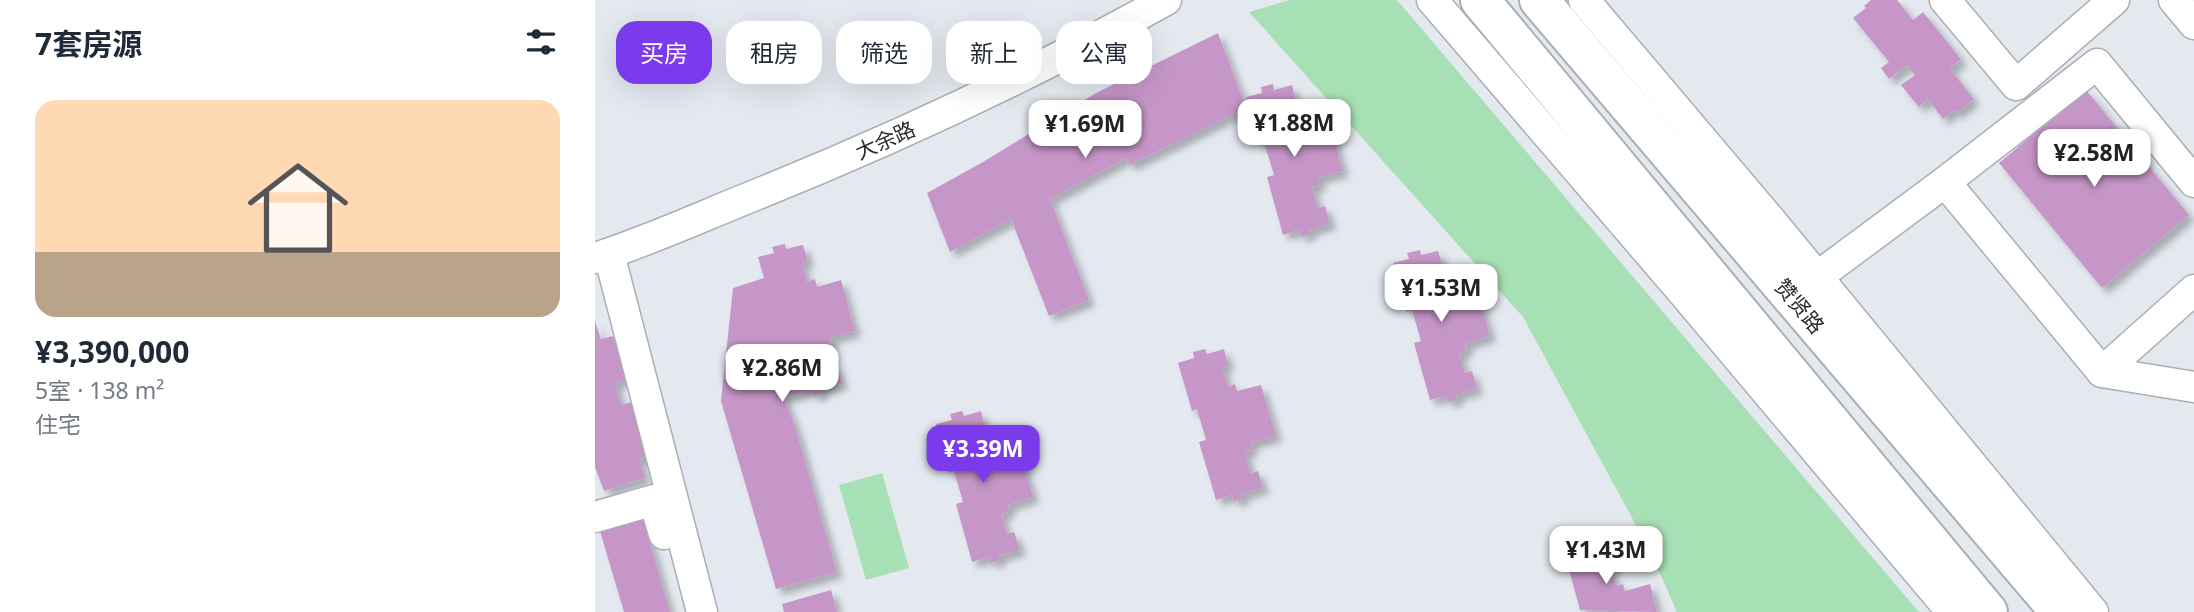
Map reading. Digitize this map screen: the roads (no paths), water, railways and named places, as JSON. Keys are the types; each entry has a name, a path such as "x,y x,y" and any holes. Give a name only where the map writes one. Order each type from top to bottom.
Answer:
{"main road":[{"path":"1480,0 1988,612"},
{"name":"赞贤路","path":"1539,0 2060,612"}],"street":[{"name":"大余路","path":"602,256 903,133 1121,25 1165,0"},
{"path":"1431,0 1686,296 1952,612"},
{"path":"1450,0 1510,36"},
{"path":"1559,0 1577,43"},
{"path":"1584,0 2093,612"},
{"path":"1945,0 2015,85 2113,0"},
{"path":"2174,0 2194,24"},
{"path":"1817,277 2097,64 2194,181"},
{"path":"1945,182 2102,372 2194,387"},
{"path":"602,256 702,612"},
{"path":"2102,372 2194,290"},
{"path":"595,517 654,500 685,612"}]}
